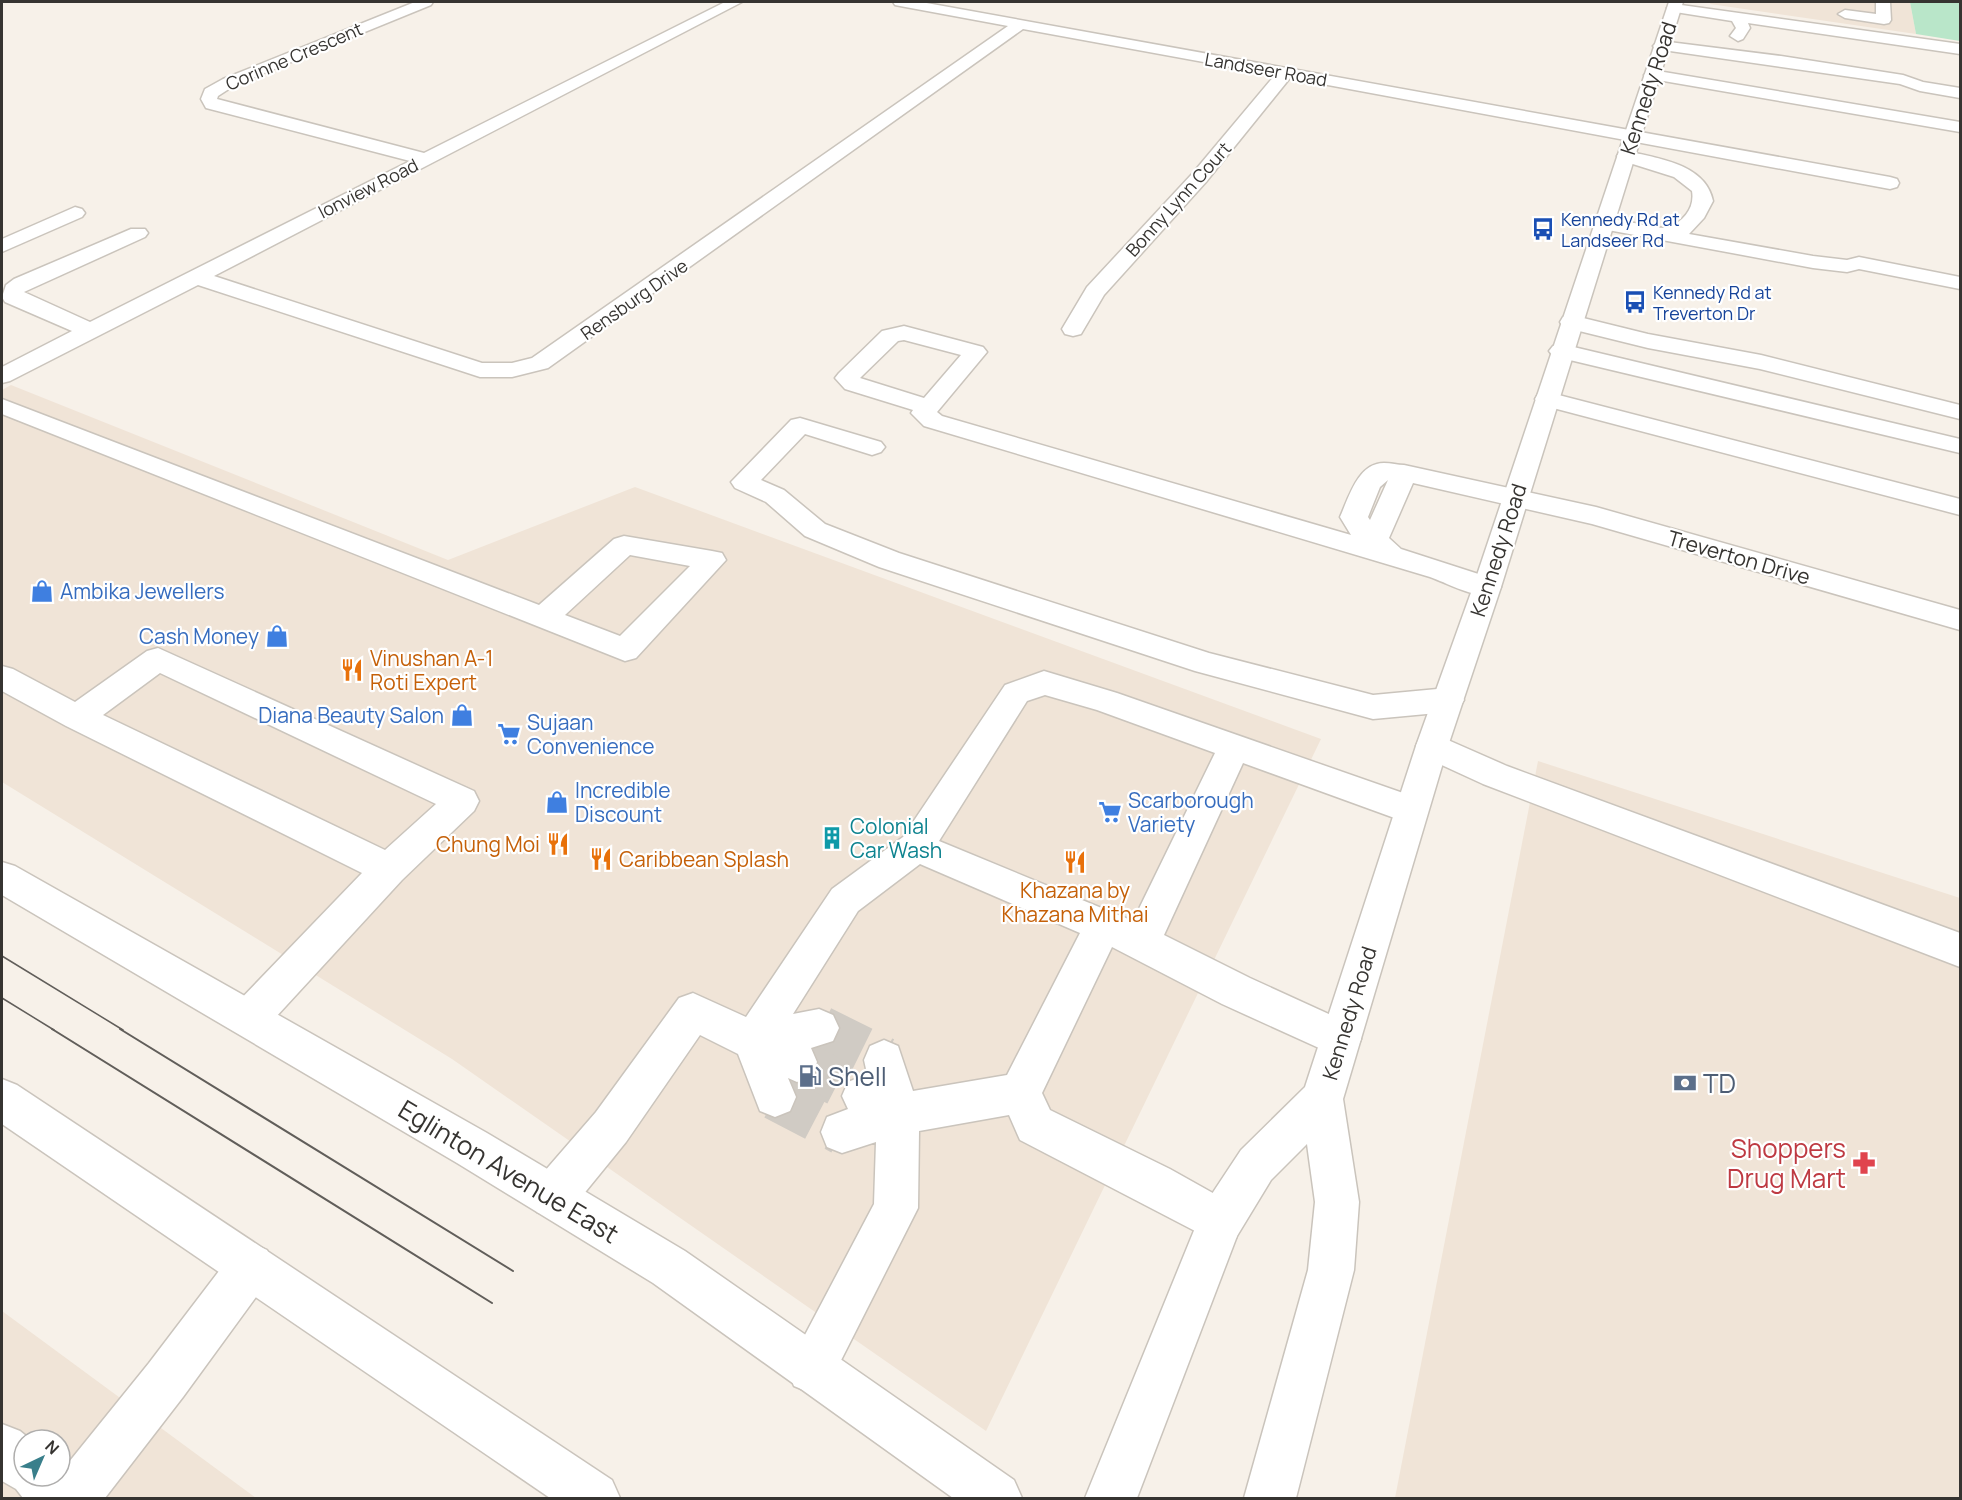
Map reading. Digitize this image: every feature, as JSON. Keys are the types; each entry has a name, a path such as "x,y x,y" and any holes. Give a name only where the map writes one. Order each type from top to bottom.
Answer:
{"street":[{"name":"Corinne Crescent","path":"425,159 212,104 209,99 211,93 237,78 426,2"},
{"name":"Ionview Road","path":"2,376 735,2"},
{"name":"Landseer Road","path":"900,2 1287,73 1629,146"},
{"path":"1825,11 1884,20 1883,2"},
{"path":"1675,5 1737,17 1960,49"},
{"name":"Kennedy Road","path":"1270,1498 1331,1270 1337,1202 1322,1099 1411,810 1487,587 1561,351 1629,146 1655,88 1664,38 1675,5"},
{"path":"1733,66 1743,28 1737,17"},
{"name":"Rensburg Drive","path":"196,277 480,370 512,370 540,363 826,164 1010,33 1019,24"},
{"path":"1664,38 1733,66 1960,127"},
{"path":"1655,88 1733,66 1845,61 1845,58 1926,70"},
{"path":"1733,66 1903,80 1920,86 1960,93"},
{"name":"Bonny Lynn Court","path":"1073,329 1095,291 1198,178 1287,73"},
{"path":"1629,146 1757,160 1890,183"},
{"path":"1629,146 1690,177 1699,186 1703,199 1699,213 1674,234 1651,233"},
{"path":"7,239 75,213"},
{"path":"1604,224 1813,262 1847,266 1859,263 1960,283"},
{"path":"91,331 14,297 14,290 22,284 138,232"},
{"path":"1571,322 1761,362 1960,412"},
{"path":"1561,351 1960,446"},
{"path":"1547,399 1960,507"},
{"path":"929,407 923,413 933,422 1384,548 1487,587"},
{"path":"3,408 543,618 626,650 712,561 624,545 543,618"},
{"path":"872,447 801,424 744,482 775,496 815,530 889,560 1206,663 1373,707 1448,700"},
{"name":"Treverton Drive","path":"1384,548 1404,473 1596,516 1960,620"},
{"path":"77,717 158,659 462,801 389,869 249,1018"},
{"path":"2,676 77,717 389,869"},
{"path":"753,1041 845,900 916,847 1016,693 1044,683 1106,701 1411,810"},
{"path":"1142,942 1235,746"},
{"path":"1432,746 1495,775 1960,950"},
{"path":"916,847 1142,942 1236,991 1341,1039"},
{"name":"Eglinton Avenue East","path":"2,877 553,1196 669,1268 996,1498"},
{"path":"1020,1094 1103,927"},
{"path":"553,1196 611,1127 693,1011 797,1062"},
{"path":"753,1041 819,1028"},
{"path":"753,1041 775,1096"},
{"path":"811,1369 896,1208 881,1105 884,1060"},
{"path":"842,1132 881,1105 1020,1094"},
{"path":"1020,1094 1035,1125 1154,1185 1220,1222"},
{"name":"Kennedy Road","path":"1111,1498 1220,1222 1256,1165 1322,1099"},
{"path":"2,1100 594,1498"},
{"path":"73,1498 166,1380 251,1266"},
{"path":"51,1488 64,1498"}],"shaded area":[{"path":"1711,2 1910,2 1916,34 1710,4"},
{"path":"11,385 448,560 635,487 1321,739 986,1431 452,1059 2,782 2,390"},
{"path":"1538,761 1960,898 1960,1498 1395,1498"},
{"path":"2,1311 256,1498 2,1498"}],"green space":[{"path":"1910,2 1960,2 1960,41 1916,34"}],"tunnel":[{"path":"819,1028 824,1030"},
{"path":"821,1029 884,1060"},
{"path":"797,1062 863,1096"},
{"path":"775,1097 842,1132"}],"tram line":[{"path":"2,956 123,1030"},
{"path":"2,998 54,1030"},
{"path":"52,1029 492,1303"},
{"path":"120,1029 513,1271"}],"place":[{"name":"Kennedy Rd at Landseer Rd","path":"1543,229"},
{"name":"Kennedy Rd at Treverton Dr","path":"1635,302"},
{"name":"Ambika Jewellers","path":"42,591"},
{"name":"Cash Money","path":"277,636"},
{"name":"Vinushan A-1 Roti Expert","path":"352,670"},
{"name":"Diana Beauty Salon","path":"462,715"},
{"name":"Sujaan Convenience","path":"509,734"},
{"name":"Incredible Discount","path":"557,802"},
{"name":"Scarborough Variety","path":"1110,812"},
{"name":"Colonial Car Wash","path":"832,838"},
{"name":"Chung Moi","path":"558,844"},
{"name":"Caribbean Splash","path":"601,859"},
{"name":"Khazana by Khazana Mithai","path":"1075,862"},
{"name":"Shell","path":"810,1076"},
{"name":"TD","path":"1685,1083"},
{"name":"Shoppers Drug Mart","path":"1864,1163"}]}
